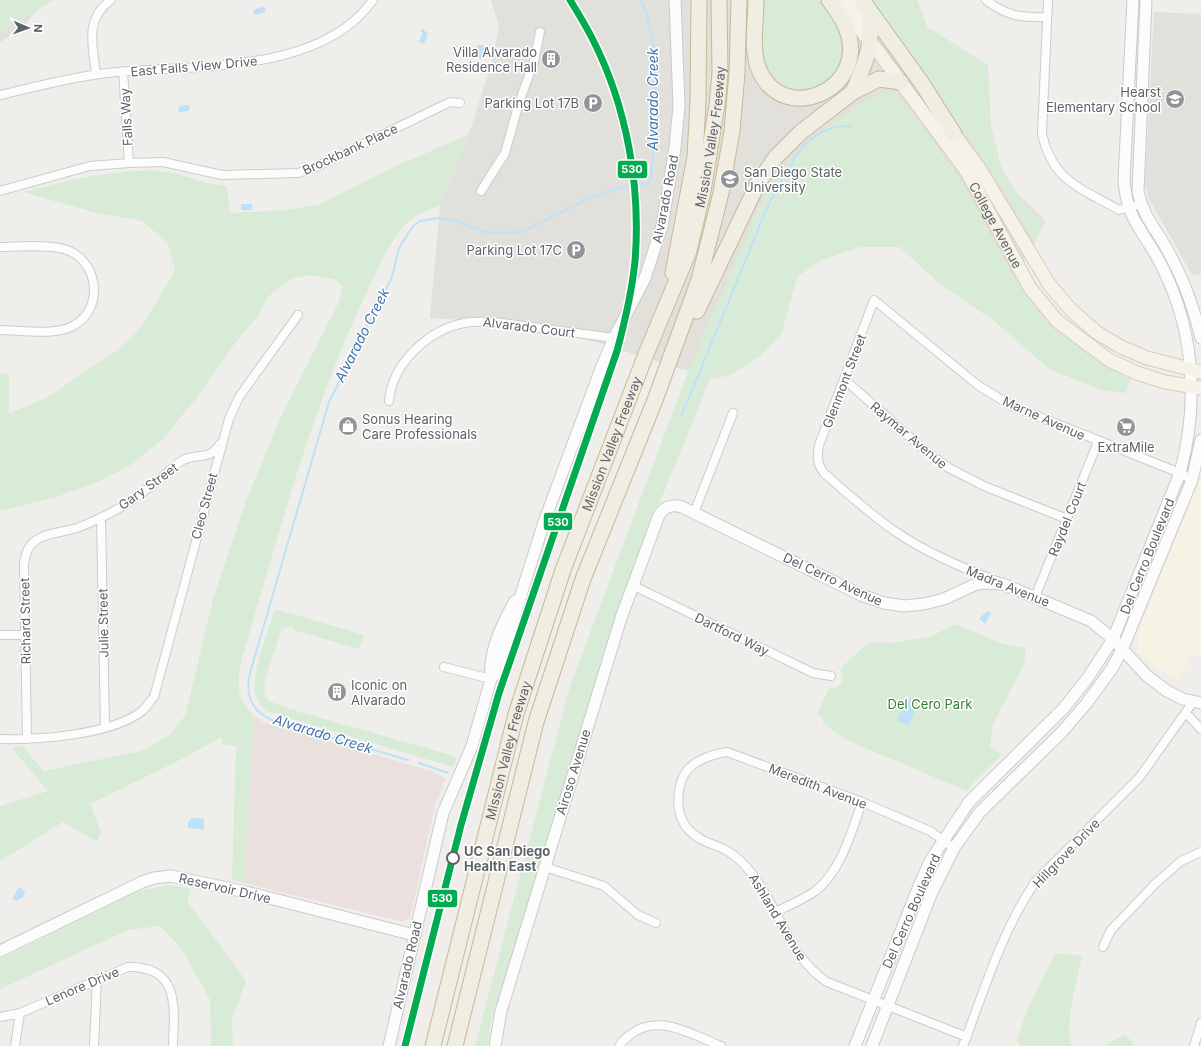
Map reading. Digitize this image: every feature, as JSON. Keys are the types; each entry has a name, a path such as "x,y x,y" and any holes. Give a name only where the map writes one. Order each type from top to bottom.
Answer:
{"highway":[{"path":"695,0 699,43"},
{"path":"666,306 695,157 698,101 699,0"},
{"name":"Mission Valley Freeway","path":"433,1046 516,714 563,570 689,250 703,191 717,104 720,73 719,0"},
{"name":"Mission Valley Freeway","path":"455,1046 536,722 583,580 655,400 699,280 721,193 735,101 739,0"},
{"path":"756,0 755,46 758,67 773,88 785,95 798,98 815,97 832,88 845,72 849,61 850,42 846,29 829,0"},
{"path":"862,0 921,82 954,134"},
{"path":"852,92 871,43 872,34 869,22"},
{"path":"655,400 758,183 776,157 801,132 852,92 879,79 901,82"}],"main road":[{"name":"College Avenue","path":"837,0 845,8 901,82 967,172 1025,281 1057,321 1109,360 1158,380 1196,388"},
{"name":"College Avenue","path":"851,0 979,168 1049,284 1071,310 1096,332 1121,347 1147,358 1196,371"}],"street":[{"path":"96,74 91,31 99,10 111,0"},
{"name":"East Falls View Drive","path":"0,95 96,74 124,71 223,66 266,60 317,43 345,30 373,0"},
{"name":"Alvarado Road","path":"389,1046 443,813 472,746 491,679 497,671 522,589 547,515 599,372 614,338 645,278 662,226 675,148 679,106 675,0"},
{"path":"986,0 1007,12 1024,18 1047,17"},
{"path":"1048,0 1042,134 1046,150 1058,172 1072,184 1120,210 1141,204"},
{"name":"Del Cerro Boulevard","path":"855,1046 918,886 942,841 969,802 1063,709 1087,679 1113,639 1180,473 1186,451 1196,388 1196,371 1185,324 1176,298 1157,258 1136,225 1129,208 1124,180 1133,0"},
{"path":"1146,0 1137,180 1141,204 1147,219 1168,251 1199,321 1201,338"},
{"path":"481,191 505,153 537,48 540,32"},
{"name":"Falls Way","path":"124,71 129,163"},
{"name":"Brockbank Place","path":"0,192 90,166 129,163 163,162 222,175 298,173 314,168 450,102 460,104"},
{"path":"0,247 64,249 82,259 90,270 93,279 94,296 90,308 83,319 73,326 54,331 0,330"},
{"name":"Glenmont Street","path":"818,462 819,445 845,380 874,300"},
{"name":"Marne Avenue","path":"874,300 979,386 1012,406 1098,442 1180,473 1192,480"},
{"name":"Cleo Street","path":"105,728 119,723 142,711 154,697 222,438 229,419 240,396 298,315"},
{"name":"Alvarado Court","path":"389,400 390,386 403,363 425,341 448,328 462,323 475,321 495,322 614,338"},
{"name":"Raymar Avenue","path":"845,380 922,448 949,468 984,486 1067,519"},
{"path":"694,512 733,413"},
{"name":"Gary Street","path":"68,530 101,518 118,508 186,459 209,456 219,446 222,438"},
{"name":"Del Cerro Boulevard","path":"872,1046 932,892 954,848 980,812 1062,732 1086,704 1111,670 1122,650 1192,480 1201,440"},
{"name":"Raydel Court","path":"1035,597 1098,442"},
{"name":"Madra Avenue","path":"818,462 825,474 896,532 955,565 1091,621 1113,639 1147,676 1167,692 1197,702"},
{"name":"Del Cerro Avenue","path":"669,506 682,507 694,512 862,595 889,604 904,606 924,604 944,599 974,585 983,583 1003,584"},
{"name":"Airoso Avenue","path":"495,1046 501,1012 608,660 659,515 662,510 669,506"},
{"name":"Julie Street","path":"101,518 105,728"},
{"name":"Richard Street","path":"27,740 24,564 30,545 41,536 68,530"},
{"name":"Dartford Way","path":"634,586 813,673 831,676"},
{"path":"0,635 25,635"},
{"path":"444,667 491,679"},
{"name":"Hillgrove Drive","path":"963,1046 1011,923 1036,882 1139,778 1186,713 1197,702"},
{"path":"1186,713 1201,729"},
{"path":"0,739 27,740 88,732 105,728"},
{"name":"Meredith Avenue","path":"682,778 699,761 712,755 727,752 862,802 930,831 942,841 954,848"},
{"name":"Ashland Avenue","path":"682,778 677,794 677,803 683,822 699,838 728,852 743,863 754,876 802,959 813,973 827,982 966,1037"},
{"path":"775,912 814,891 830,876 839,861 862,802"},
{"path":"1103,947 1111,930 1154,884 1181,861 1201,852"},
{"path":"545,867 604,886 638,915 656,923"},
{"name":"Reservoir Drive","path":"0,951 142,882 154,878 171,876 246,892 414,935"},
{"name":"Lenore Drive","path":"0,1017 20,1013 128,967 147,969 163,979 169,986 174,999 172,1046"},
{"path":"94,1046 97,979"},
{"path":"15,1046 20,1013"},
{"path":"1194,1046 1201,1023"},
{"path":"620,1044 636,1030 644,1026 655,1024 676,1027 721,1046"}],"shaded area":[{"path":"0,0 43,0 24,27 0,42"},
{"name":"San Diego State University","path":"491,0 917,0 927,27 988,65 991,127 1001,167 1015,191 1046,221 993,320 939,283 900,247 860,247 821,260 797,277 781,335 731,375 710,378 557,330 495,322 430,318 440,206 469,134 492,62 499,26"},
{"name":"Hearst Elementary School","path":"1154,12 1201,14 1201,274 1192,275 1148,197 1145,183"},
{"path":"1201,475 1201,655 1190,657 1178,681 1149,661 1138,651 1137,635"},
{"path":"254,716 265,723 432,771 446,779 435,805 410,918 403,922 244,883"}],"green space":[{"path":"0,0 53,0 0,34"},
{"path":"766,0 821,0 835,24 841,50 837,69 833,76 827,81 819,86 811,88 794,89 777,80 766,62 763,50"},
{"path":"871,0 913,0 927,27 988,65 990,124 1001,167 1017,194 1033,214 1046,221 1035,242 992,173"},
{"path":"888,90 896,93 948,162 969,194 1001,255 1014,276 1041,312 1056,328 1072,341 1109,367 1131,379 1126,393 1102,390 1049,369 993,320 939,283 900,247 860,247 821,260 797,277 781,335 760,356 731,375 710,379 655,514 602,657 569,773 490,1024 488,1046 475,1046 570,686 689,369 759,206 775,179 794,157 816,136 858,105 875,95"},
{"path":"469,134 440,206 427,210 411,219 401,229 380,264 347,336 329,381 297,472 242,658 239,675 239,689 243,702 254,716 244,883 232,880 236,746 222,744 222,737 176,762 90,804 101,832 97,842 63,822 0,861 0,806 48,791 12,748 22,746 44,771 141,751 169,736 185,716 214,596 247,498 284,410 338,304 343,286 334,279 308,275 291,279 269,296 257,317 232,347 198,396 162,440 129,466 95,483 56,497 0,511 0,375 9,373 9,413 42,400 57,391 112,354 132,338 145,321 175,270 168,243 142,221 93,212 23,192 73,180 107,174 158,171 227,186 230,213 287,210 321,204 392,168"},
{"path":"275,609 364,635 359,649 294,630 292,626 282,629 263,686 266,687 264,693 269,701 292,710 293,708 297,709 296,712 457,757 453,767 266,711 256,698 254,685 261,651"},
{"name":"Del Cero Park","path":"955,624 1003,644 1026,648 1024,664 993,724 990,746 1002,755 974,781 967,791 844,739 823,723 823,717 817,714 829,688 835,688 841,684 843,677 840,669 861,649 871,642 893,643 932,636"},
{"path":"171,885 191,889 187,901 246,981 232,1019 233,1046 211,1046 210,1000 181,948 160,926 128,930 0,989 0,959 138,891"},
{"path":"1056,953 1082,956 1070,1015 1069,1027 1072,1046 1020,1046 1017,1040 1029,1007"},
{"path":"1126,1034 1134,1046 1105,1046 1107,1044"}],"water":[{"path":"264,6 266,12 254,15 253,10"},
{"path":"422,28 428,34 424,44 419,42 423,33 421,32"},
{"path":"477,45 483,45 486,48 484,51 484,59 476,58"},
{"path":"188,105 190,108 188,111 179,112 178,110 180,106"},
{"path":"241,204 252,204 253,210 241,210"},
{"path":"988,611 991,614 985,624 979,618"},
{"path":"906,698 917,702 909,726 897,721"},
{"path":"192,818 204,819 204,830 188,828 188,822"},
{"path":"19,887 25,891 23,897 16,901 12,899"}],"waterway":[{"name":"Alvarado Creek","path":"408,760 272,720 254,707 249,695 248,688 250,673 329,402 392,277 399,248 413,226 420,221 439,218 456,221 488,233 522,232 594,196 628,186 649,183 652,172 656,84 655,61 648,19 641,0"},
{"path":"681,416 762,221 776,190 792,162 806,143 817,135 837,127 850,127"},
{"name":"Alvarado Creek","path":"419,763 448,773"}],"transit line":[{"name":"530","path":"405,1046 461,825 499,693 617,351 632,284 635,261 636,205 629,148 623,120 615,92 605,66 590,35 570,0"}],"place":[{"name":"Villa Alvarado Residence Hall","path":"551,59"},
{"name":"Hearst Elementary School","path":"1175,99"},
{"name":"Parking Lot 17B","path":"593,103"},
{"name":"San Diego State University","path":"730,179"},
{"name":"Parking Lot 17C","path":"576,250"},
{"name":"Sonus Hearing Care Professionals","path":"348,426"},
{"name":"ExtraMile","path":"1126,427"},
{"name":"Iconic on Alvarado","path":"337,692"},
{"name":"UC San Diego Health East","path":"453,858"}]}
